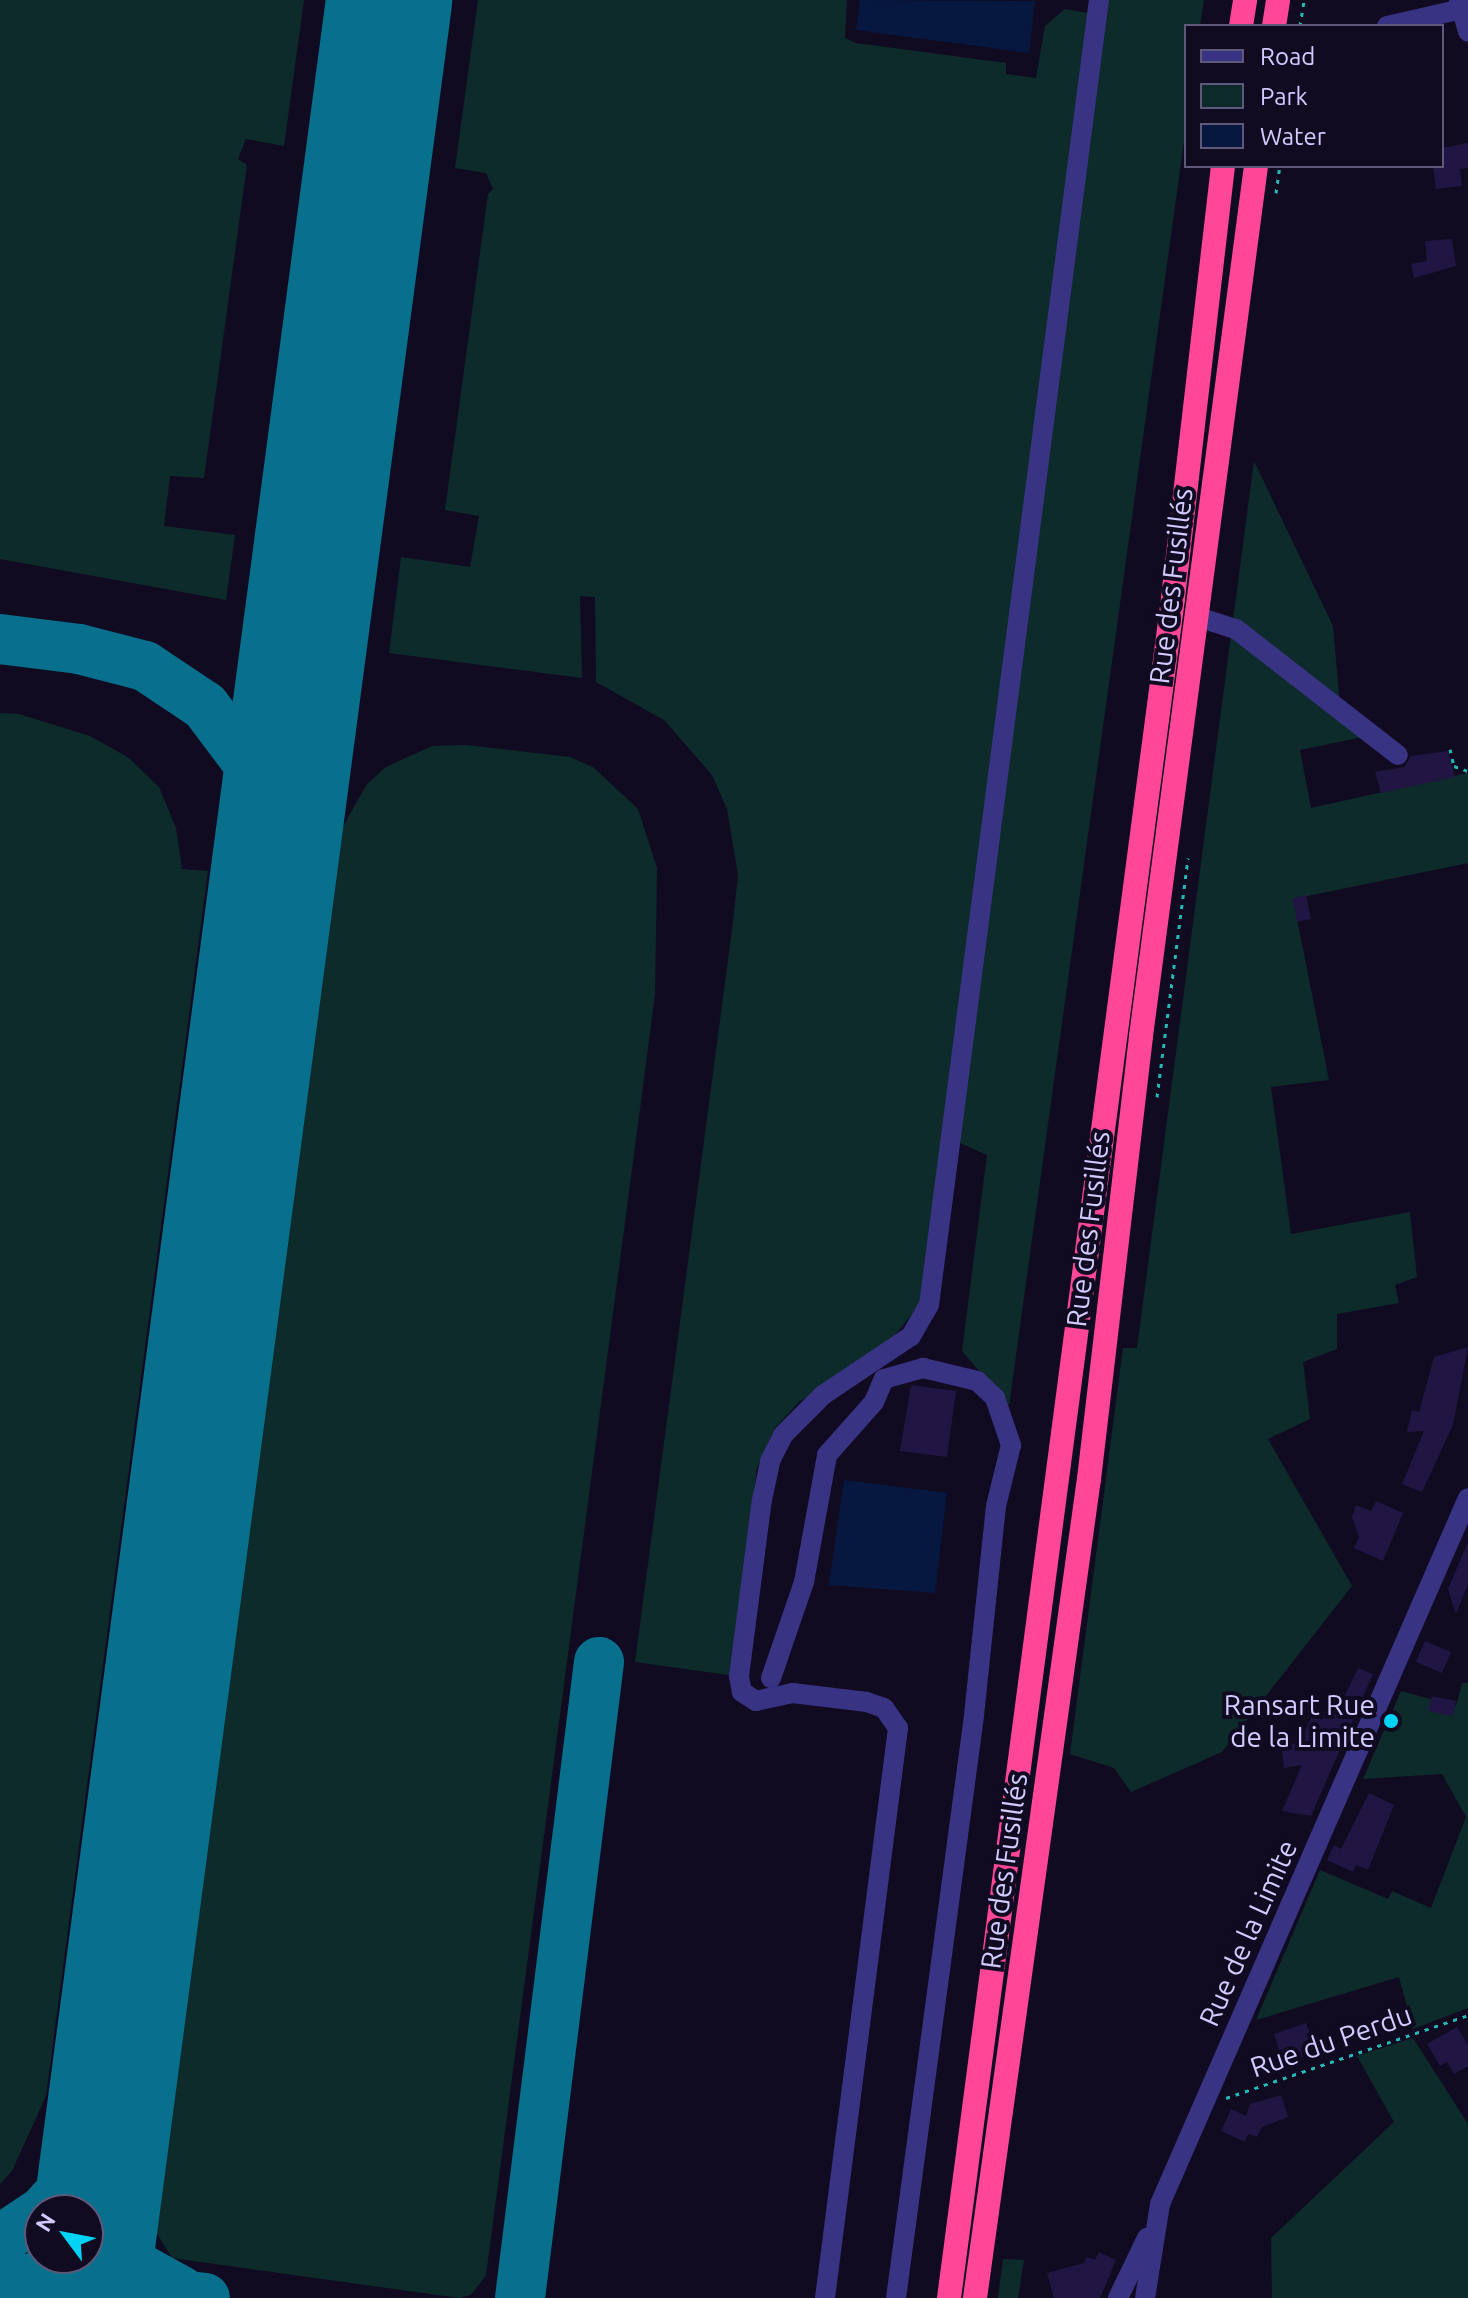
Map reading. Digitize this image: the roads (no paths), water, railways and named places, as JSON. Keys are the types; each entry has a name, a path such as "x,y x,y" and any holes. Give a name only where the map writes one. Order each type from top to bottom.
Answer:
{"highway":[{"path":"1241,24 1245,0"},
{"path":"1274,24 1278,0"},
{"name":"Rue des Fusillés","path":"949,2298 1167,644 1223,168"},
{"name":"Rue des Fusillés","path":"975,2298 1089,1479 1256,168"}],"street":[{"path":"771,1678 804,1582 827,1455 874,1402 879,1371 911,1336 929,1305 1099,0"},
{"path":"1394,24 1461,4 1468,32"},
{"path":"1198,617 1236,629 1398,755"},
{"path":"825,2298 898,1728 884,1708 867,1702 793,1693 756,1701 742,1692 739,1676 770,1461 783,1435 823,1395 879,1371 923,1368 977,1381 995,1398 1011,1445 996,1506 976,1701 896,2298"},
{"name":"Rue de la Limite","path":"1118,2298 1155,2223 1207,2096 1468,1498"},
{"name":"Rue de la Limite","path":"1145,2298 1155,2223"}],"water":[{"path":"860,0 1035,1 1029,53 856,30"},
{"path":"844,1480 947,1493 935,1593 829,1585"}],"place":[{"name":"Ransart Rue de la Limite","path":"1391,1721"}]}
